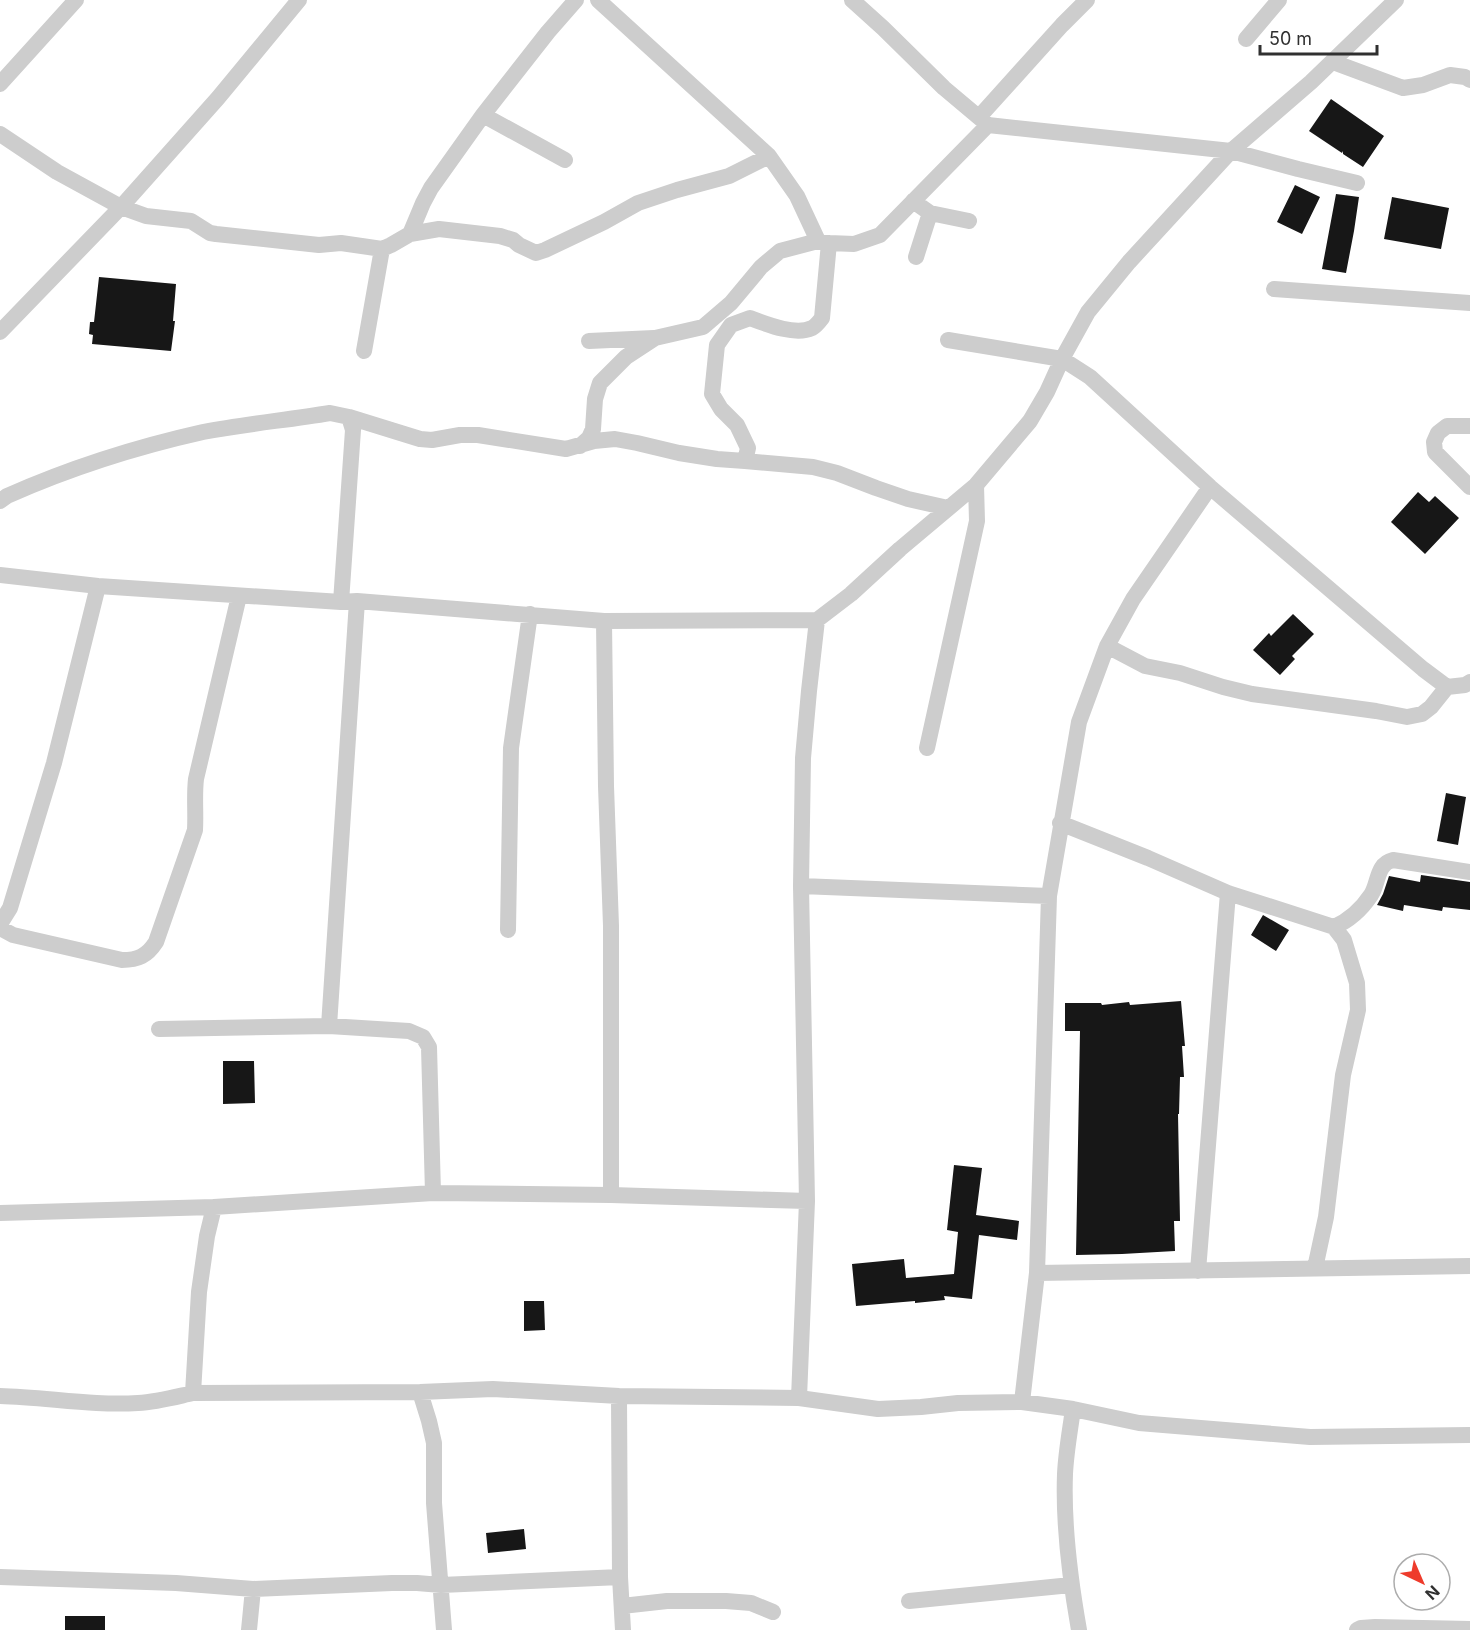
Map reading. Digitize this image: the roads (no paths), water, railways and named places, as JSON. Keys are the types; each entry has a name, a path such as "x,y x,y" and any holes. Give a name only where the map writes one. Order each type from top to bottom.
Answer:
{"street":[{"path":"0,84 76,0"},
{"path":"0,332 121,207 218,98 298,0"},
{"path":"410,234 431,188 483,116 548,32 576,0"},
{"path":"598,0 768,156 797,196 823,242 822,318 814,327 802,331 770,326 750,318 731,326 717,345 712,394 721,409 737,425 748,448 745,461"},
{"path":"852,0 944,88 984,121 1231,151 1357,183"},
{"path":"589,341 655,338 703,327 731,303 761,267 780,251 823,242 854,244 880,235 984,121 1062,25 1088,0"},
{"path":"1246,39 1279,0"},
{"path":"0,575 238,596 530,614 604,621 818,620 851,594 975,485 1030,421 1088,312 1129,262 1231,151 1333,62 1396,0"},
{"path":"1333,62 1402,88 1423,85 1450,75 1466,77 1470,80"},
{"path":"483,116 565,160"},
{"path":"0,134 57,172 121,207 146,216 191,221 216,234 319,245 341,243 382,249 410,234 439,229 500,236 513,240 536,253 604,222 638,203 729,176 768,156"},
{"path":"913,201 930,213 969,221"},
{"path":"916,257 930,213"},
{"path":"364,351 382,249"},
{"path":"1274,289 1470,303"},
{"path":"580,446 593,429 595,399 600,383 626,357 655,338"},
{"path":"948,340 1062,359 1090,377 1210,487 1423,669 1447,687 1465,685 1470,682"},
{"path":"0,501 60,474 122,453 204,432 330,413 420,439 432,440 460,435 478,435 566,449 594,441 615,439 717,459 813,467 837,473 908,499 948,508"},
{"path":"329,1026 349,602 353,430 349,417"},
{"path":"1470,426 1447,426 1438,433 1434,442 1435,452 1470,487"},
{"path":"927,748 976,521 975,485"},
{"path":"1022,1402 1037,1273 1048,896 1079,722 1107,646 1133,599 1210,487"},
{"path":"98,585 54,764 10,908 0,926 14,935 122,960 135,960 150,951 156,942 195,830 196,779 238,596"},
{"path":"508,930 511,748 530,614"},
{"path":"800,1398 807,1202 801,886 803,758 818,620"},
{"path":"604,621 611,926 611,1195"},
{"path":"1107,646 1145,666 1252,694 1407,717 1422,714 1431,707 1447,687"},
{"path":"1060,823 1228,893 1334,927 1344,940 1357,983 1358,1010 1343,1075 1326,1217 1315,1268"},
{"path":"1334,927 1347,921 1362,906 1372,893 1386,861 1393,860 1470,872"},
{"path":"801,886 1048,896"},
{"path":"1198,1271 1228,893"},
{"path":"159,1029 329,1026 409,1031 423,1036 429,1047 433,1193"},
{"path":"0,1213 214,1207 433,1193 611,1195 807,1202"},
{"path":"193,1393 199,1292 207,1236 214,1207"},
{"path":"1037,1273 1470,1266"},
{"path":"0,1396 34,1397 93,1404 140,1403 193,1393 420,1392 493,1389 619,1396 800,1398 878,1409 958,1403 1022,1402 1073,1409 1138,1423 1310,1437 1470,1436"},
{"path":"420,1392 434,1443 434,1503 444,1630"},
{"path":"619,1396 620,1577 623,1630"},
{"path":"1073,1409 1065,1473 1066,1533 1071,1585 1079,1630"},
{"path":"0,1577 253,1588 392,1583 441,1585 620,1577"},
{"path":"909,1601 1071,1585"},
{"path":"249,1630 253,1588"},
{"path":"622,1606 667,1601 726,1601 751,1602 773,1612"},
{"path":"1357,1630 1375,1627 1470,1629"}]}
